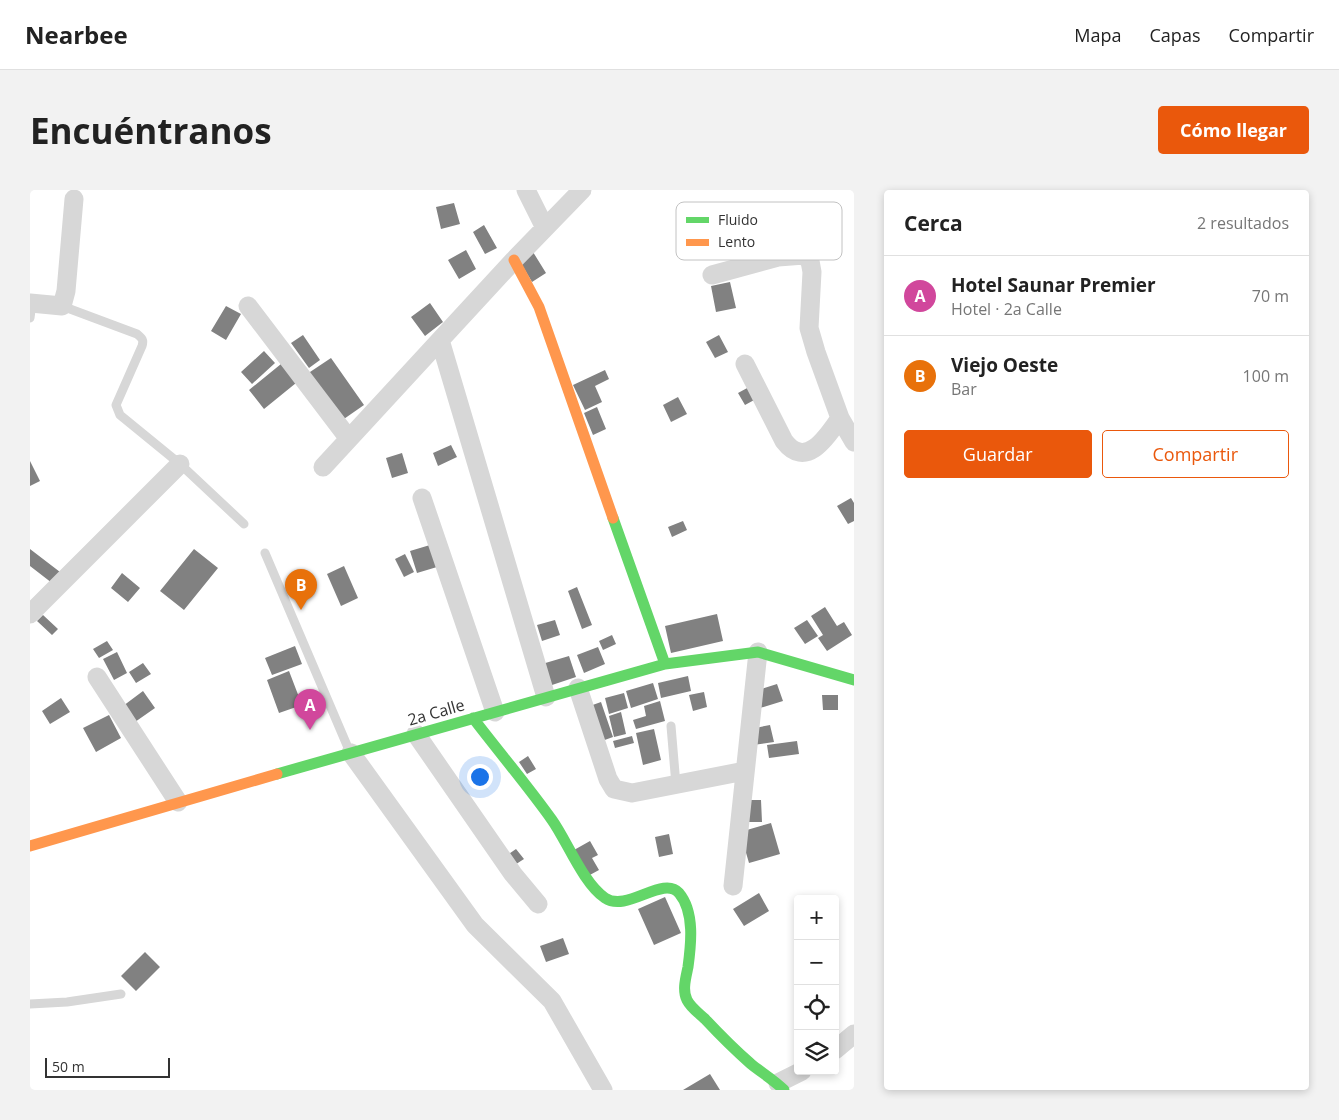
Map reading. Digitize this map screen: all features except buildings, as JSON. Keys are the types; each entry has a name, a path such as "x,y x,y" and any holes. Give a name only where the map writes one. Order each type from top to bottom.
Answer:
{"street":[{"path":"526,190 545,228"},
{"path":"323,467 514,260 582,190"},
{"path":"31,308 62,306 66,291 74,199"},
{"path":"514,260 539,307 665,664"},
{"path":"712,275 767,260"},
{"path":"809,260 812,272 810,328 816,352 840,418 854,442"},
{"path":"248,306 349,439"},
{"path":"440,340 546,697"},
{"path":"745,364 784,440 790,448 798,452 817,448 840,418"},
{"path":"30,614 180,464"},
{"path":"422,498 495,712"},
{"path":"733,886 758,652"},
{"name":"2a Calle","path":"30,846 178,802 665,664 758,652 854,680"},
{"path":"97,677 178,802"},
{"path":"578,688 608,779 614,789 632,793 745,771"},
{"path":"473,718 552,821 594,888 606,899 616,903 629,901 667,887 674,888 679,894 687,913 691,930 684,986 688,1002 766,1077 781,1087 797,1075"},
{"path":"416,734 513,874 538,904"},
{"path":"350,753 475,925 552,1001 603,1090"},
{"path":"839,1047 854,1034"}],"lane":[{"path":"62,306 137,334 142,338 144,342 116,405 120,414 180,464 244,524"},
{"path":"265,553 350,753"},
{"path":"671,726 676,785"},
{"path":"30,1004 67,1002 121,994"}],"traffic: fast":[{"path":"613,518 665,664"},
{"path":"277,774 665,664 758,652 854,680"},
{"path":"473,718 542,807 558,829 583,872 597,891 605,898 614,901 624,901 664,888 672,889 679,893 688,909 691,929 688,967 685,979 687,1000 739,1053 784,1090"}],"traffic: slow":[{"path":"514,260 539,307 613,518"},
{"path":"30,846 277,774"}],"place":[{"name":"Viejo Oeste","path":"301,610"},
{"name":"Hotel Saunar Premier","path":"310,730"}]}
